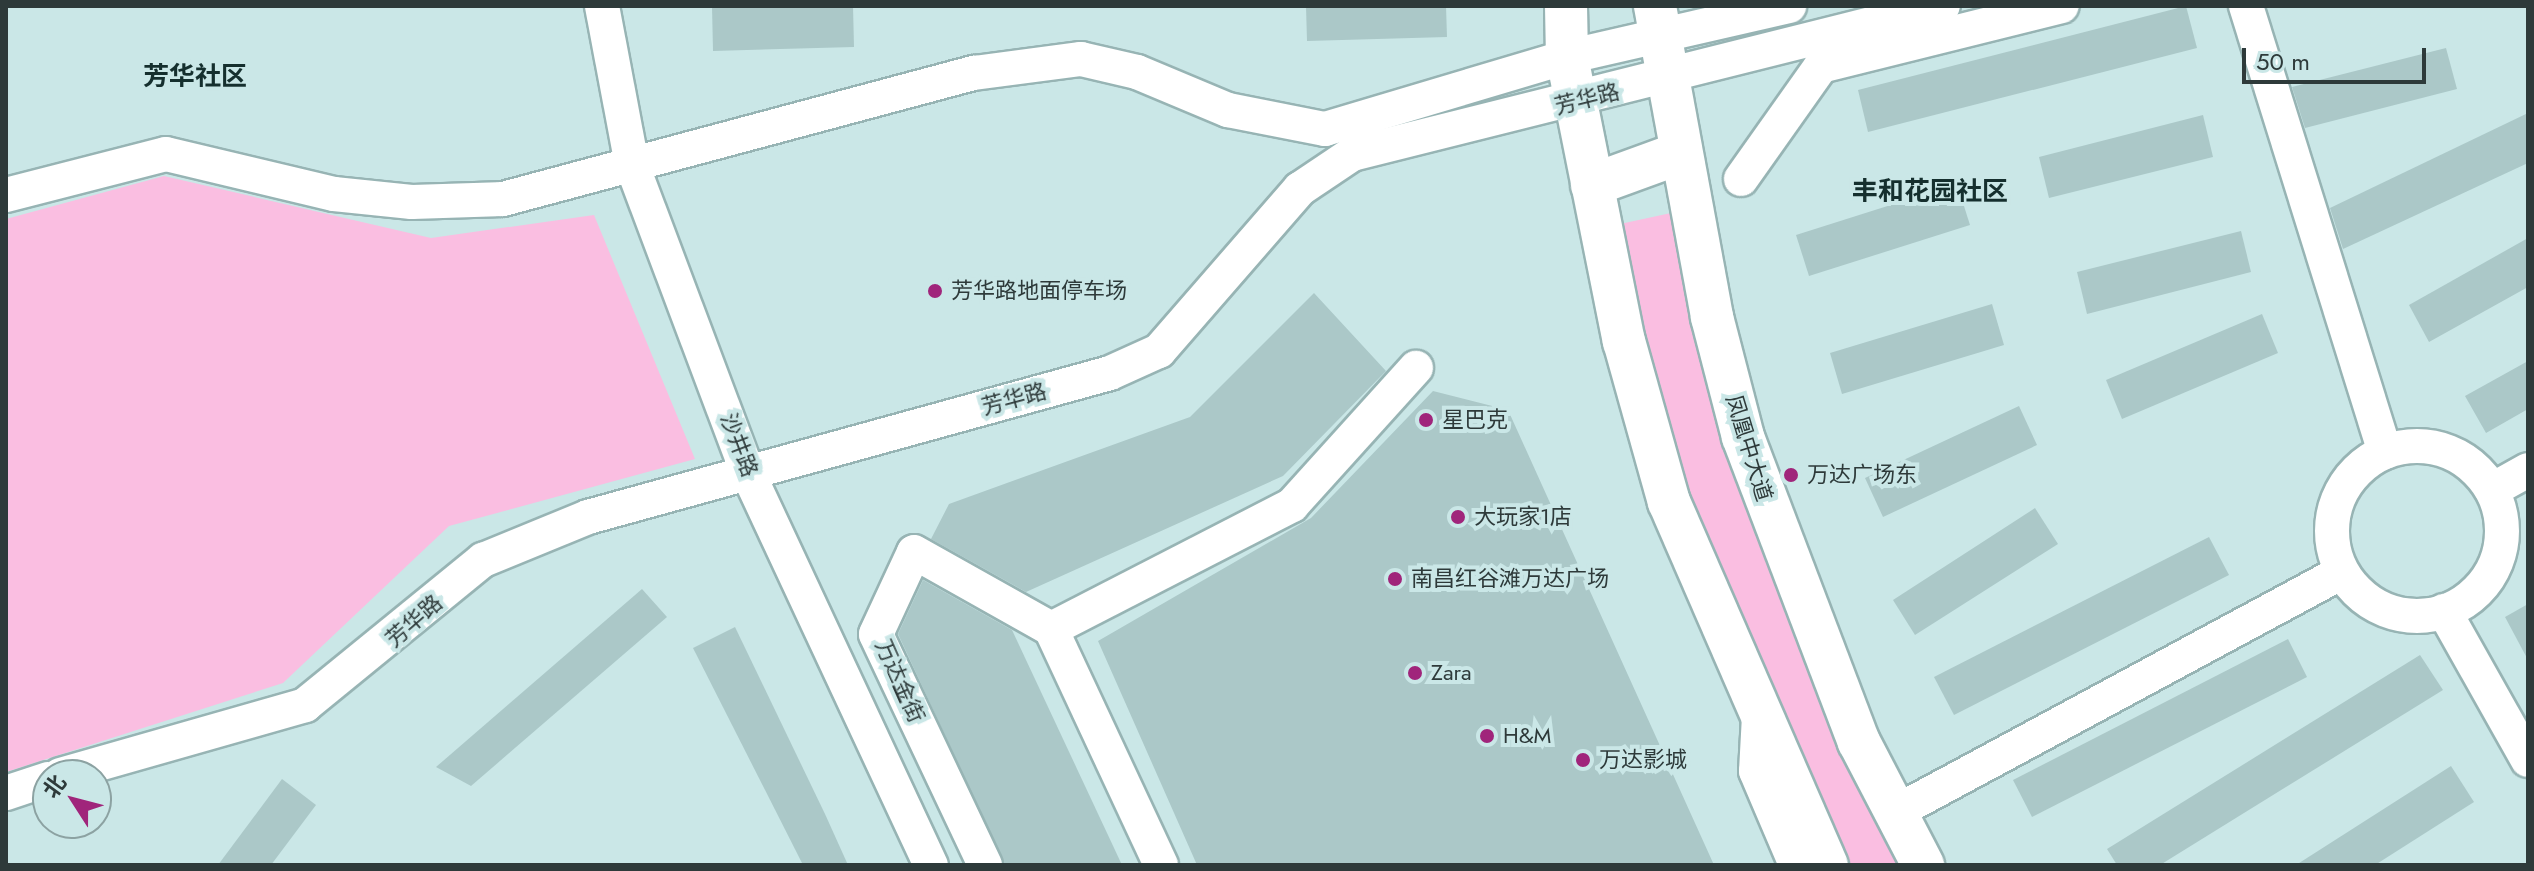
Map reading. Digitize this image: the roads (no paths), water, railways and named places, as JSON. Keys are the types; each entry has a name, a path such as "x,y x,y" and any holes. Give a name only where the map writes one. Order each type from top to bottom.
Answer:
{"main road":[{"path":"1566,6 1567,57 1592,185 1669,502 1759,716 1827,865"},
{"name":"凤凰中大道","path":"1656,21 1680,153 1743,437 1847,713 1923,865"},
{"path":"1592,185 1680,153"}],"street":[{"name":"沙井路","path":"602,6 632,165 748,473 931,865"},
{"name":"芳华路","path":"6,195 166,154 334,194 412,202 503,199 974,73 1081,59 1137,72 1228,110 1325,129 1567,57 1656,21 1789,6"},
{"name":"芳华路","path":"112,760 305,705 483,560 588,517 1110,373 1159,351 1300,189 1352,154 1576,102 1943,6"},
{"path":"1741,179 1821,66 2062,6"},
{"path":"2246,6 2385,452"},
{"path":"1161,865 1051,629 1292,505 1416,368"},
{"path":"2409,445 2445,451 2477,470 2492,490 2502,518 2495,561 2470,597 2444,611 2386,610 2342,572 2333,546 2338,503 2360,467 2385,452 2409,445"},
{"path":"2492,490 2528,470"},
{"name":"万达金街","path":"985,865 876,634 914,552 1051,629"},
{"path":"1896,812 2342,572"},
{"path":"2444,611 2528,760"},
{"path":"1759,716 1756,771 1796,865"},
{"path":"6,793 32,784"}],"place":[{"name":"芳华路地面停车场","path":"935,291"},
{"name":"星巴克","path":"1426,420"},
{"name":"万达广场东","path":"1791,475"},
{"name":"大玩家1店","path":"1458,517"},
{"name":"南昌红谷滩万达广场","path":"1395,579"},
{"name":"Zara","path":"1415,673"},
{"name":"H&M","path":"1487,736"},
{"name":"万达影城","path":"1583,760"}],"district":[{"name":"芳华社区","path":"195,77"},
{"name":"丰和花园社区","path":"1930,192"}]}
